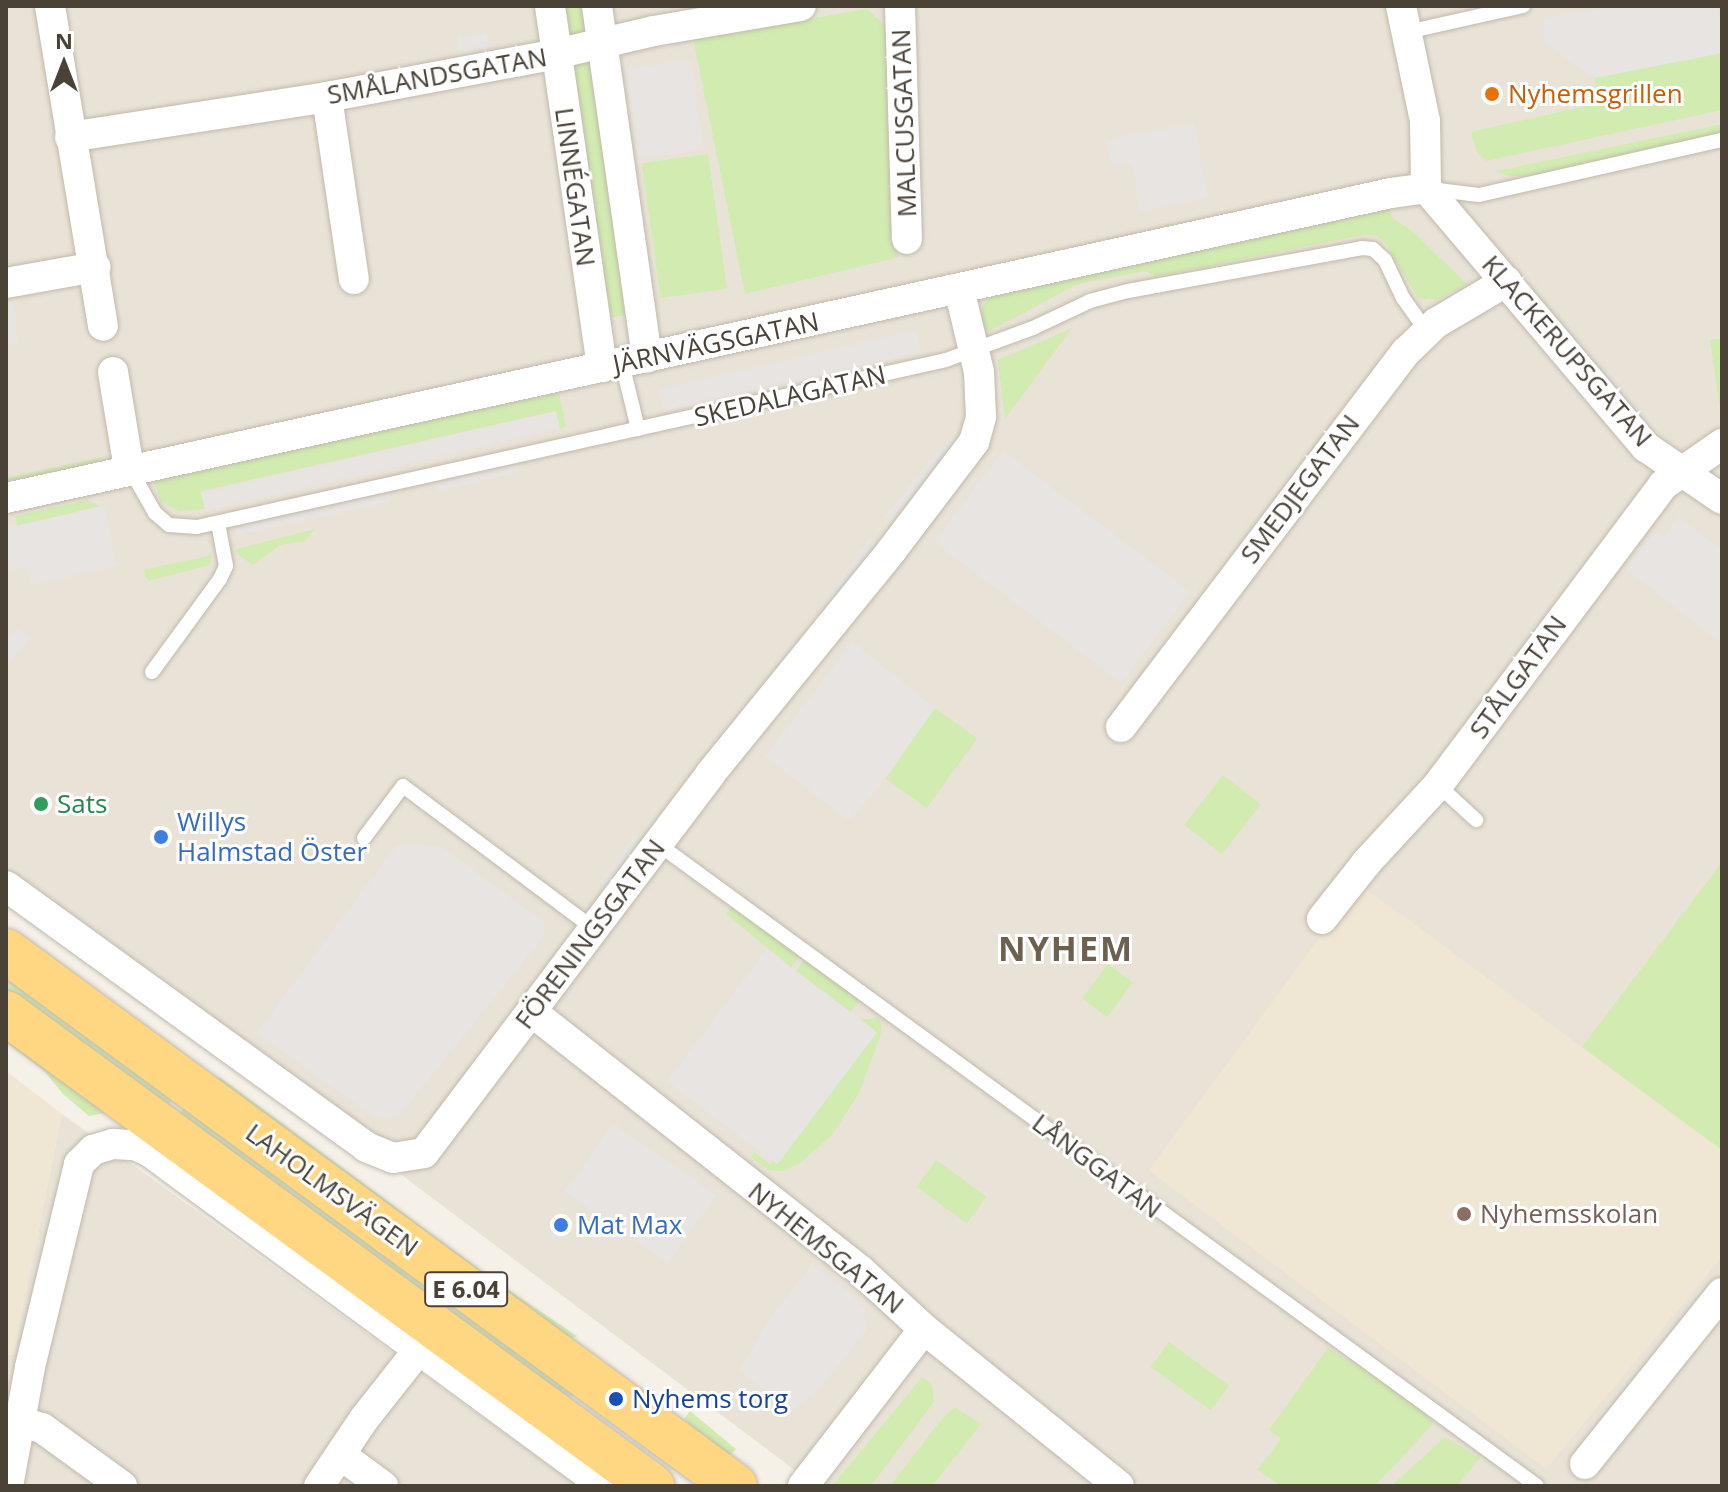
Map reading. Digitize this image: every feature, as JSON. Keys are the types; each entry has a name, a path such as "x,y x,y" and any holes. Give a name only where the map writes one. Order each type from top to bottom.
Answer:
{"highway":[{"name":"LAHOLMSVÄGEN","path":"6,951 735,1486"},
{"name":"LAHOLMSVÄGEN","path":"6,1013 590,1463 652,1486"}],"street":[{"path":"50,6 70,137 96,267 103,326"},
{"name":"LINNÉGATAN","path":"550,6 556,54 624,363"},
{"name":"LINNÉGATAN","path":"597,6 603,44 624,363"},
{"name":"SMÅLANDSGATAN","path":"70,137 327,97 556,54 654,31 801,6"},
{"name":"MALCUSGATAN","path":"900,6 907,239"},
{"path":"1404,19 1425,121 1426,188"},
{"path":"327,97 354,279"},
{"name":"KLACKERUPSGATAN","path":"1426,188 1646,447 1722,499"},
{"name":"JÄRNVÄGSGATAN","path":"6,498 1391,193 1426,188"},
{"path":"6,283 96,267"},
{"name":"SMEDJEGATAN","path":"1121,727 1378,385 1427,332 1507,281"},
{"name":"FÖRENINGSGATAN","path":"6,886 366,1147 393,1158 410,1158 424,1153 658,844 974,442 981,417 976,351 959,289"},
{"path":"113,372 129,469"},
{"name":"STÅLGATAN","path":"1322,919 1367,862 1438,785 1655,496 1722,444"},
{"name":"NYHEMSGATAN","path":"532,1012 861,1271 924,1329 1119,1486"},
{"name":"LAHOLMSVÄGEN","path":"21,1422 79,1164 93,1150 113,1144 135,1145 150,1152 420,1348 590,1463"},
{"path":"1585,1464 1722,1293"},
{"path":"803,1486 924,1329"},
{"path":"319,1486 364,1419 420,1348"},
{"path":"8,1486 21,1422 42,1428 122,1486"},
{"path":"342,1456 383,1486"}],"lane":[{"path":"1404,19 1523,6"},
{"path":"1426,188 1479,195 1722,140"},
{"name":"SKEDALAGATAN","path":"129,469 155,513 169,525 187,528 218,523 976,351 1090,301 1362,248 1373,249 1385,260 1403,298 1427,332"},
{"path":"624,363 638,429"},
{"path":"152,672 220,579 226,566 218,523"},
{"path":"1438,785 1476,820"},
{"path":"364,838 403,786 594,929"},
{"name":"LÅNGGATAN","path":"658,844 1537,1486"}],"shaded area":[{"path":"6,6 1722,6 1722,1486 816,1486 6,878"},
{"path":"1614,6 1715,6 1722,28 1722,53 1595,78 1545,43 1543,19"},
{"path":"487,33 489,52 459,55 457,36"},
{"path":"691,60 704,149 638,158 626,69"},
{"path":"1194,123 1208,198 1140,211 1131,162 1111,166 1106,140"},
{"path":"12,302 19,343 6,345 6,303"},
{"path":"1560,317 1663,440 1657,445 1554,322"},
{"path":"916,330 921,351 664,411 659,389"},
{"path":"556,411 560,429 205,510 201,493"},
{"path":"951,436 956,440 891,521 885,516"},
{"path":"1003,451 1190,592 1121,683 934,542"},
{"path":"517,464 519,472 438,492 436,484"},
{"path":"390,493 390,502 236,535 234,528"},
{"path":"104,506 117,566 31,585 27,567 6,572 6,528"},
{"path":"1679,517 1722,550 1722,644 1626,569 1655,532 1663,538"},
{"path":"870,537 876,541 721,770 716,766"},
{"path":"17,627 30,637 6,669 6,642"},
{"path":"853,642 935,708 886,778 849,821 765,756"},
{"path":"636,834 643,839 609,887 601,882"},
{"path":"439,845 543,921 547,932 398,1117 376,1118 257,1033 396,846"},
{"path":"6,865 220,1021 214,1030 6,879"},
{"name":"Nyhemsskolan","path":"1359,884 1722,1150 1722,1257 1546,1469 1149,1170"},
{"path":"767,949 877,1032 777,1165 667,1082"},
{"path":"6,1071 62,1114 13,1355 6,1354"},
{"path":"62,1114 578,1486 6,1486 6,1354 13,1355"},
{"path":"613,1123 716,1195 668,1264 565,1192"},
{"path":"812,1264 852,1295 864,1310 867,1329 820,1388 794,1410 739,1371 770,1319"}],"green space":[{"path":"560,6 587,6 591,32 565,40"},
{"path":"867,9 892,32 899,257 745,294 693,38"},
{"path":"1722,53 1722,110 1486,161 1476,150 1471,132 1599,103 1595,78"},
{"path":"594,55 630,314 603,318 566,59"},
{"path":"1722,124 1722,134 1534,176 1509,176 1497,171"},
{"path":"708,154 727,289 661,298 642,163"},
{"path":"1389,207 1392,218 1411,230 1467,284 1437,300 1418,298 1386,244 1376,235 1363,235 1155,277 1146,271 1078,284 989,331 983,327 979,312 991,294"},
{"path":"1072,328 1005,419 998,360"},
{"path":"1722,339 1722,407 1720,409 1710,340"},
{"path":"559,393 566,426 560,429 556,411 201,491 205,509 178,511 160,501 155,483 160,475"},
{"path":"102,457 94,464 6,482 6,478"},
{"path":"87,500 100,506 17,526 16,516"},
{"path":"315,529 305,541 280,545 253,565 237,554 236,549"},
{"path":"212,555 210,565 148,581 143,570"},
{"path":"935,708 977,739 927,808 884,778"},
{"path":"1223,775 1261,805 1222,854 1184,825"},
{"path":"1722,862 1722,1150 1582,1047"},
{"path":"733,906 801,955 791,967 726,914"},
{"path":"805,959 859,1000 850,1012 796,971"},
{"path":"1108,964 1133,983 1107,1017 1082,998"},
{"path":"6,965 181,1095 166,1105 6,992"},
{"path":"878,1017 882,1025 880,1037 859,1093 832,1135 801,1162 784,1171 768,1170 751,1157 754,1152 770,1164 877,1033 860,1020"},
{"path":"6,1028 109,1112 89,1116 64,1095 44,1071 6,1042"},
{"path":"220,1077 491,1278 577,1336 569,1339 212,1085"},
{"path":"185,1107 581,1388 571,1397 538,1382 178,1116"},
{"path":"936,1160 986,1196 967,1223 917,1187"},
{"path":"1169,1342 1229,1385 1211,1411 1151,1367"},
{"path":"1328,1348 1373,1376 1386,1369 1428,1400 1428,1418 1434,1423 1375,1486 1281,1486 1257,1470 1281,1439 1269,1430"},
{"path":"922,1377 932,1385 934,1402 871,1486 832,1486"},
{"path":"955,1407 981,1424 932,1486 890,1486 944,1416"},
{"path":"690,1411 736,1449 727,1459 684,1419"},
{"path":"1445,1437 1480,1458 1457,1486 1391,1486"}],"place":[{"name":"Nyhemsgrillen","path":"1492,94"},
{"name":"Sats","path":"41,804"},
{"name":"Willys Halmstad Öster","path":"161,837"},
{"name":"Nyhemsskolan","path":"1464,1214"},
{"name":"Mat Max","path":"561,1225"},
{"name":"Nyhems torg","path":"616,1399"}],"district":[{"name":"NYHEM","path":"1066,949"}]}
